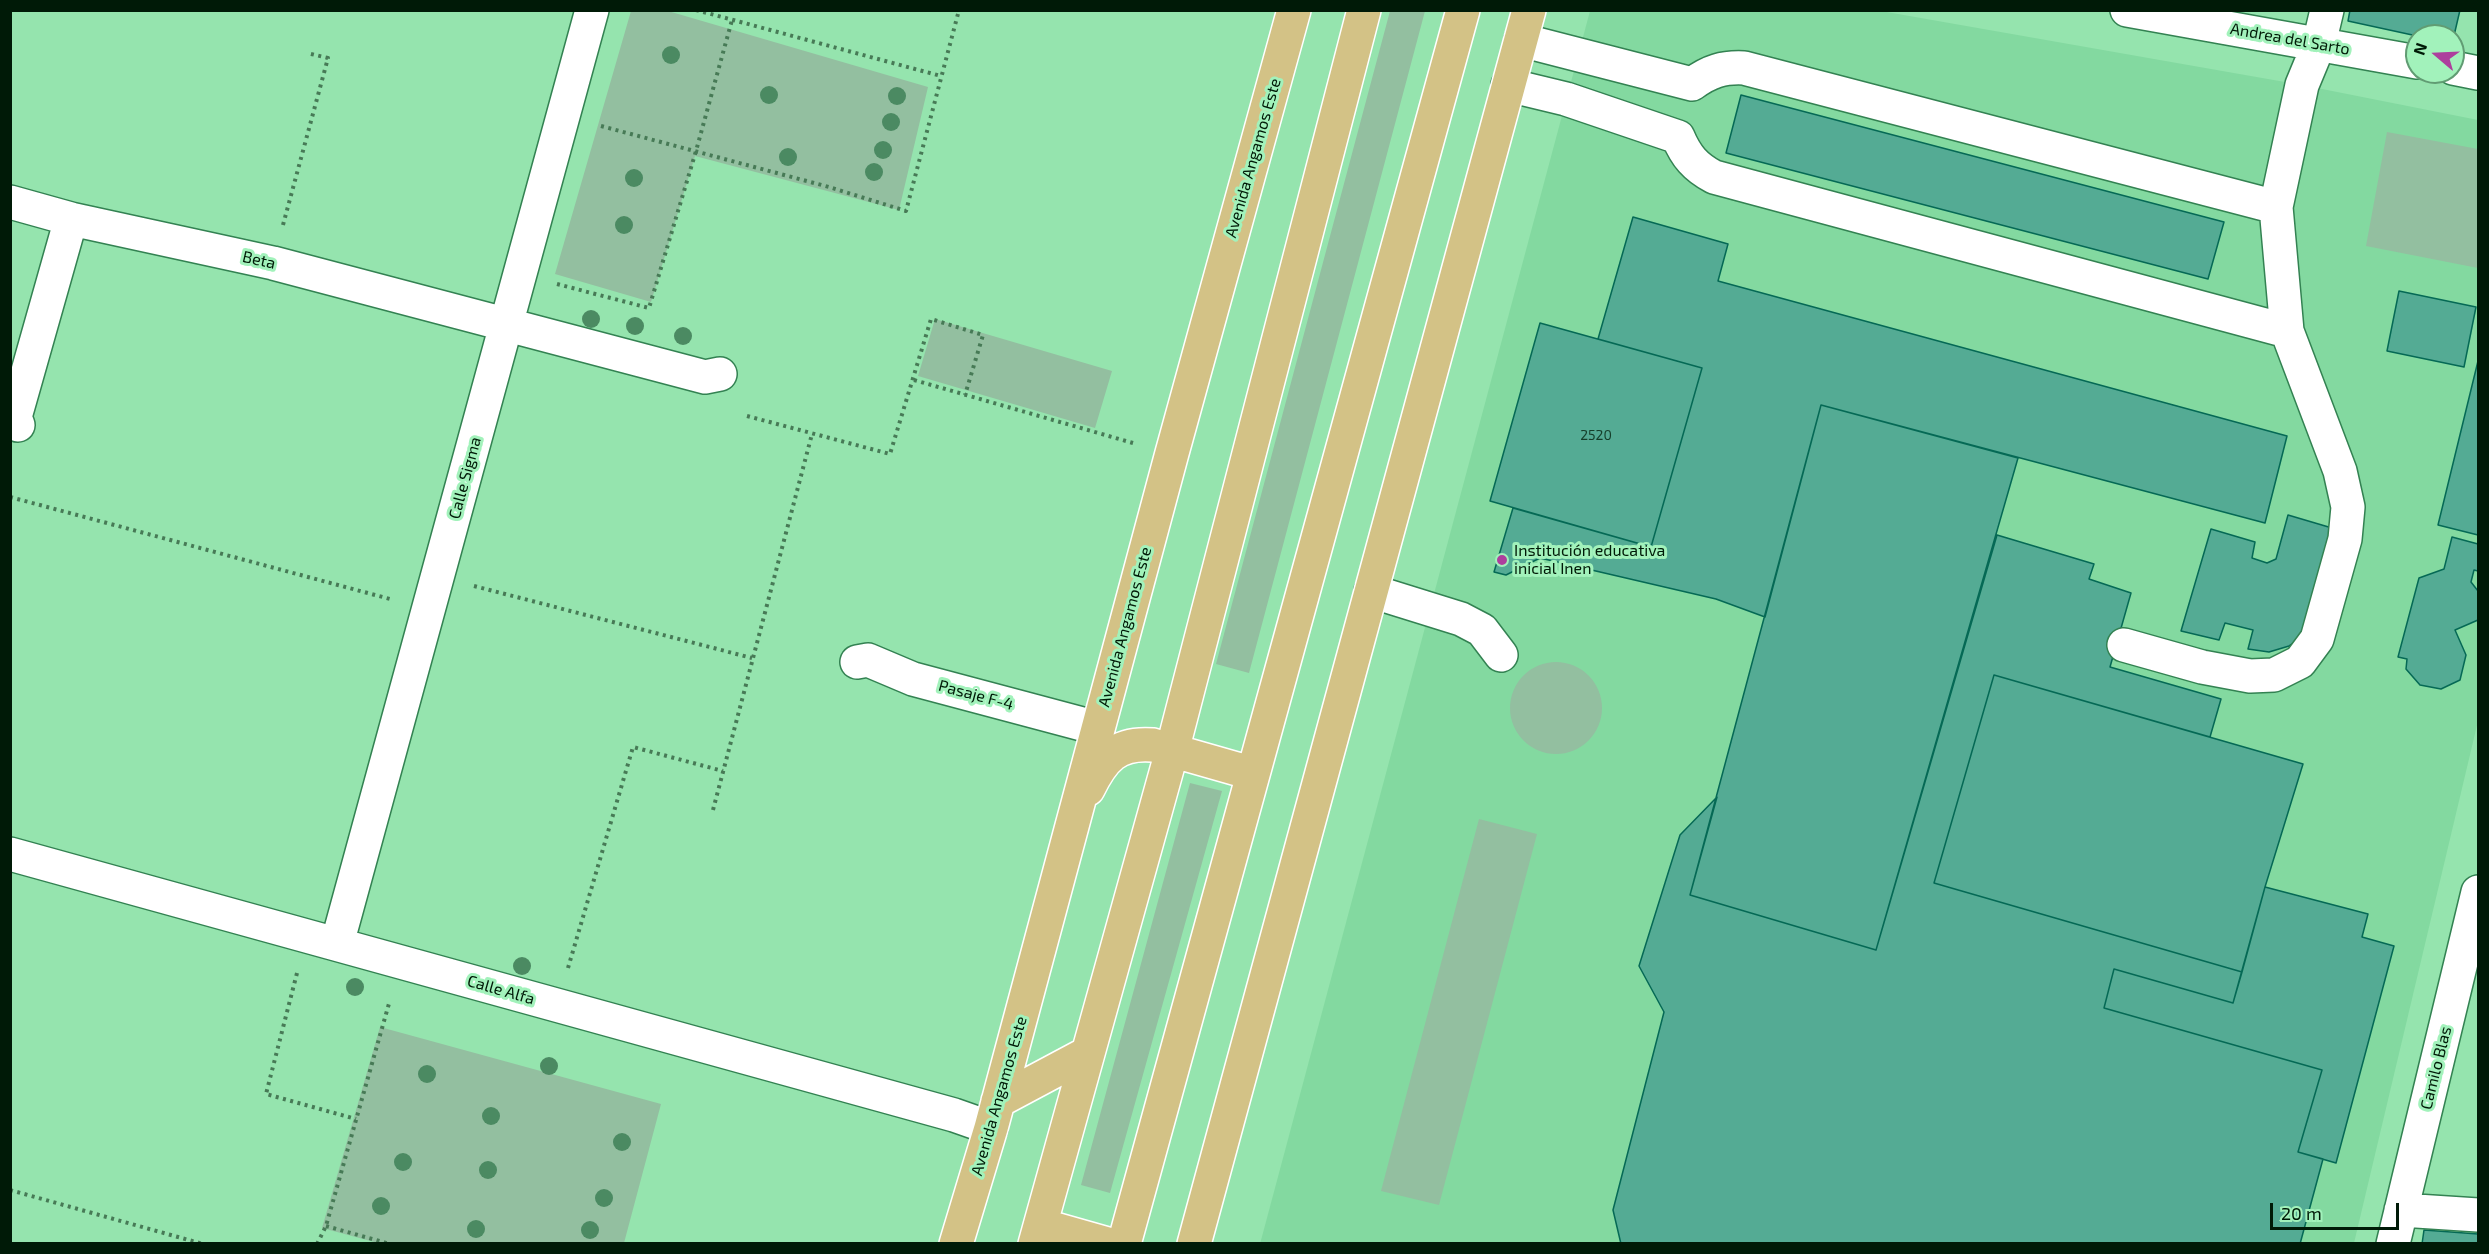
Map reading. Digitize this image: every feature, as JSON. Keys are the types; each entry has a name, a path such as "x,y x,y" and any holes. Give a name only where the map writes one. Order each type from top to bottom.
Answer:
{"main road":[{"name":"Avenida Angamos Este","path":"956,1244 994,1115 1076,815 1097,728 1294,10"},
{"path":"1108,1244 1038,1234 1172,751 1364,10"},
{"path":"1124,1244 1251,773 1463,10"},
{"path":"1194,1244 1525,25"},
{"path":"1076,815 1098,767 1110,756 1136,744 1172,751 1251,773"},
{"path":"994,1115 1088,1053"}],"street":[{"name":"Calle Sigma","path":"337,944 592,10"},
{"name":"Andrea del Sarto","path":"2127,10 2405,60"},
{"path":"2124,645 2202,667 2250,676 2274,675 2300,662 2317,639 2345,539 2348,507 2340,471 2287,331 2276,207 2302,86 2319,44 2327,10"},
{"path":"1525,25 1692,84"},
{"path":"2276,207 1744,68 1726,67 1707,72 1692,84 1681,99 1676,118 1678,137 1685,154 1698,168 1714,177 2287,331"},
{"path":"1508,85 1566,99 1678,137"},
{"name":"Beta","path":"10,202 71,219 273,263 705,377 720,374"},
{"path":"18,425 15,417 71,219"},
{"path":"1371,591 1461,619 1482,630 1502,655"},
{"name":"Pasaje F-4","path":"857,662 868,660 913,678 1097,728"},
{"name":"Calle Alfa","path":"10,854 954,1115 994,1115"},
{"name":"Camilo Blas","path":"2393,1244 2478,892"},
{"path":"2401,1210 2478,1215"}],"path":[{"path":"696,10 942,76"},
{"path":"591,123 829,187 906,211 959,10"},
{"path":"546,281 649,308 696,152 732,20"},
{"path":"273,263 328,58 307,53"},
{"path":"747,416 890,454 932,319 983,335 965,395"},
{"path":"914,380 1172,453"},
{"path":"713,810 812,434"},
{"path":"10,497 429,609"},
{"path":"438,578 752,658"},
{"path":"567,970 633,747 723,771"},
{"path":"318,1244 326,1226 402,962"},
{"path":"299,963 266,1094 356,1119"},
{"path":"10,1190 203,1244"},
{"path":"326,1226 390,1244"}],"shaded area":[{"path":"631,11 668,11 928,87 899,210 695,156 651,302 555,274"},
{"path":"1390,11 1425,11 1249,673 1216,664"},
{"path":"1590,11 1881,11 2302,85 2478,120 2478,721 2354,1243 1260,1244"},
{"path":"2387,132 2478,149 2478,268 2366,246"},
{"path":"935,319 1112,371 1095,428 918,376"},
{"path":"1556,662 1574,666 1588,676 1598,690 1602,708 1598,726 1588,740 1574,750 1556,754 1538,750 1524,740 1514,726 1510,708 1514,690 1524,676 1538,666"},
{"path":"1190,783 1222,791 1110,1193 1081,1185"},
{"path":"1479,819 1537,834 1439,1205 1381,1191"},
{"path":"380,1027 661,1104 624,1243 378,1243 322,1228"}],"building":[{"path":"2350,10 2460,10 2457,24 2405,24 2405,33 2348,21"},
{"path":"1741,95 2224,222 2208,279 1726,153"},
{"path":"1633,217 1728,244 1718,281 2287,436 2265,523 1821,405 1765,617 1716,599 1540,558 1506,575 1494,572 1513,508 1651,547 1702,368 1598,339"},
{"path":"2399,291 2476,307 2464,367 2387,351"},
{"path":"1540,323 1702,368 1651,547 1490,501"},
{"path":"2478,361 2478,535 2438,525"},
{"path":"1821,405 2018,458 1876,950 1690,895"},
{"path":"2288,515 2332,528 2305,636 2289,646 2269,652 2248,649 2253,630 2225,623 2219,640 2181,631 2211,529 2255,542 2252,558 2267,563 2276,559"},
{"path":"1997,535 2094,564 2089,579 2131,593 2110,667 2221,699 2210,737 1994,675 1934,883 2242,972 2233,1003 2114,969 2104,1008 2322,1070 2298,1152 2323,1159 2300,1244 1621,1244 1613,1210 1664,1012 1639,966 1680,835 1717,797 1690,895 1876,950"},
{"path":"2452,537 2478,544 2478,571 2474,570 2471,582 2478,591 2478,620 2455,630 2466,655 2460,680 2441,689 2420,685 2406,669 2407,659 2398,657 2419,578 2444,569"},
{"path":"1994,675 2303,764 2265,887 2242,972 1934,883"},
{"path":"2265,887 2368,914 2362,937 2394,946 2336,1163 2298,1152 2322,1070 2104,1008 2114,969 2233,1003"},
{"path":"2424,1230 2478,1234 2478,1244 2422,1244"}],"place":[{"name":"Institución educativa inicial Inen","path":"1502,560"}]}
